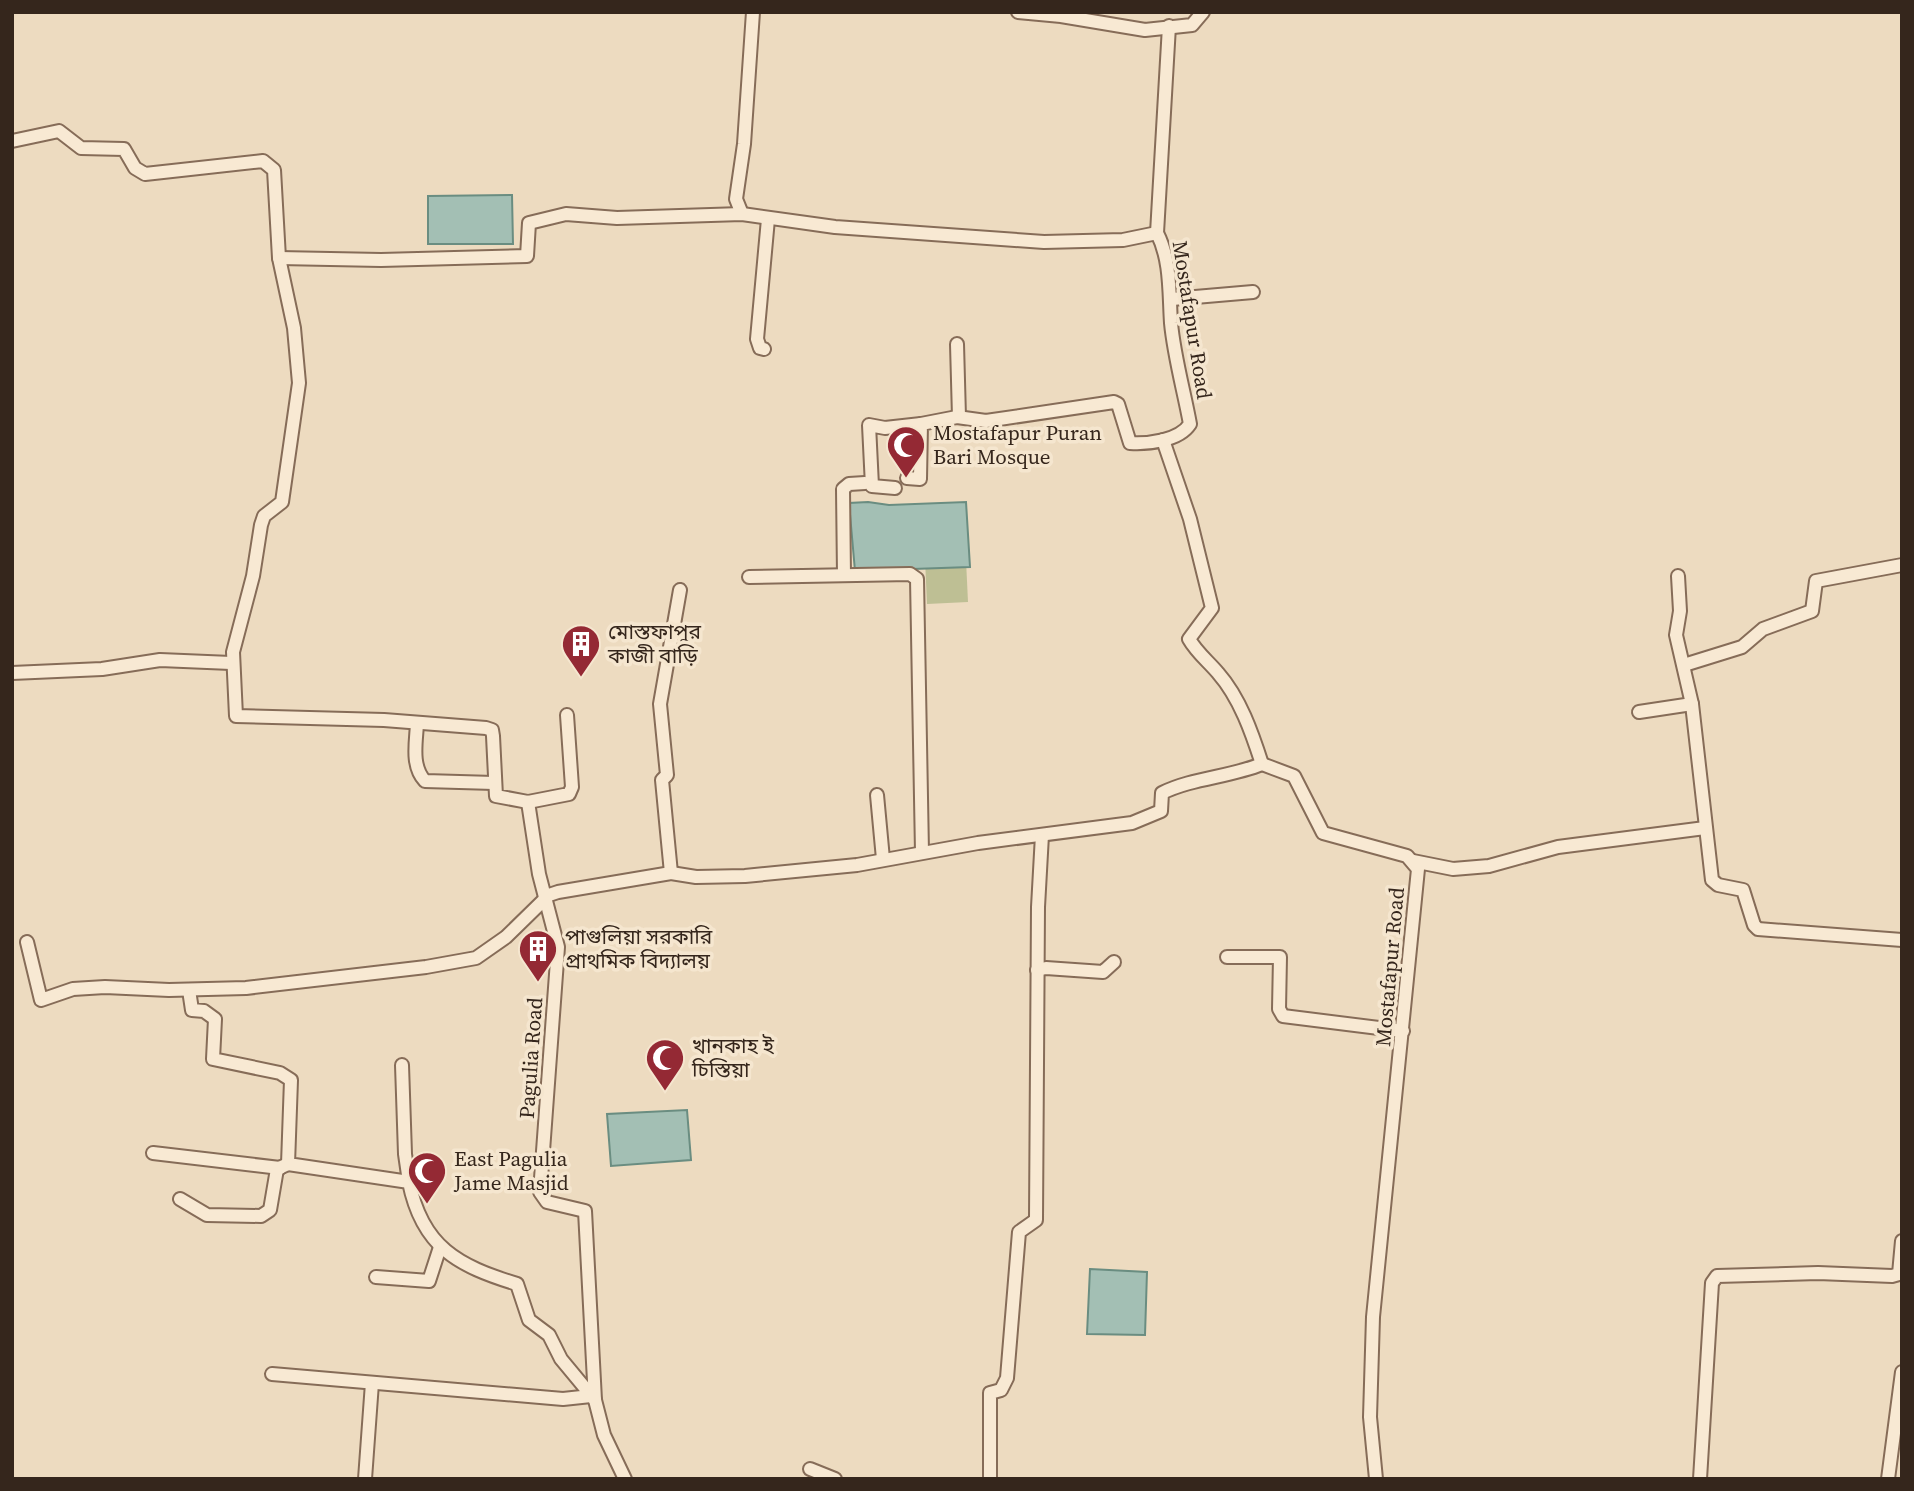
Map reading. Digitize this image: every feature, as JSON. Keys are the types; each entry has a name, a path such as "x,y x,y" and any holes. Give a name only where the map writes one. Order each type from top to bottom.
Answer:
{"street":[{"path":"742,214 736,199 753,12"},
{"path":"1018,12 1145,30 1192,25 1203,12"},
{"name":"Mostafapur Road","path":"1163,440 1187,429 1190,424 1171,323 1172,299 1163,244 1157,233 1169,26"},
{"path":"12,141 59,131 80,148 124,149 135,168 145,174 263,161 274,170 279,258 294,328 299,383 282,502 264,516 261,525 253,576 232,663 236,716 384,720 492,730 496,796 528,802 569,794 572,787 567,715"},
{"path":"279,258 381,260 527,256 529,223 566,214 617,218 742,214 768,219 1044,242 1123,240 1157,233"},
{"path":"764,349 760,348 757,339 768,219"},
{"path":"1172,299 1253,292"},
{"path":"957,344 959,417"},
{"path":"27,942 41,1000 73,989 246,988 426,967 477,958 506,937 546,898 558,892 671,873 696,877 755,876 857,865 922,852 1132,823 1161,811 1162,793 1175,787 1247,771 1262,764 1233,695 1219,674 1196,652 1189,639 1212,608 1190,519 1163,440 1130,443 1118,404 1114,402 986,421 959,417 885,428 869,425 872,486 895,488"},
{"path":"907,478 920,479 921,424"},
{"path":"844,575 843,489 849,484 865,483"},
{"path":"1684,666 1742,647 1771,625 1812,611 1816,581 1902,565"},
{"path":"749,577 910,575 917,579 922,852"},
{"path":"1678,576 1680,611 1676,635 1692,705 1712,880 1718,885 1742,890 1754,925 1758,929 1902,940"},
{"path":"671,873 662,780 667,775 660,704 665,661 680,590"},
{"path":"12,673 102,669 160,660 232,663"},
{"path":"1639,712 1692,705"},
{"path":"417,724 416,763 418,774 425,781 494,783"},
{"name":"Mostafapur Road","path":"1262,764 1294,776 1323,833 1407,856 1418,869 1403,1031 1380,1225 1373,1317 1370,1417 1376,1479"},
{"path":"877,795 883,859"},
{"path":"528,802 546,898"},
{"path":"1413,861 1453,869 1489,866 1558,847 1705,828"},
{"path":"990,1479 990,1394 1001,1390 1007,1378 1019,1232 1036,1220 1037,970 1042,835"},
{"name":"Pagulia Road","path":"546,898 558,947 540,1192 547,1202 584,1211 593,1398 604,1435 625,1479"},
{"path":"1227,957 1280,957 1279,1009 1283,1016 1403,1031"},
{"path":"1037,970 1046,968 1103,972 1114,962"},
{"path":"180,1199 207,1215 261,1216 270,1210 273,1182 284,1166 291,1080 280,1073 213,1059 215,1019 204,1012 192,1010 189,989"},
{"name":"Pagulia Road","path":"402,1065 409,1182 419,1220 440,1247 466,1266 517,1284 529,1320 549,1335 561,1359 593,1398"},
{"path":"153,1153 409,1182"},
{"path":"1700,1479 1712,1283 1717,1276 1900,1274 1902,1241"},
{"path":"376,1276 429,1281 440,1247"},
{"path":"1888,1479 1902,1372"},
{"path":"272,1374 563,1399 593,1398"},
{"path":"365,1479 372,1383"},
{"path":"810,1469 835,1479"}],"green space":[{"path":"925,559 966,560 968,602 927,604"}],"shaded area":[{"path":"512,195 513,244 428,244 428,196"},
{"path":"966,502 970,567 855,571 849,503 889,505"},
{"path":"687,1110 691,1160 611,1166 607,1114"},
{"path":"1090,1269 1147,1272 1145,1335 1087,1334"}],"place":[{"name":"Mostafapur Puran Bari Mosque","path":"906,479"},
{"name":"মোস্তফাপুর কাজী বাড়ি","path":"581,678"},
{"name":"পাগুলিয়া সরকারি প্রাথমিক বিদ্যালয়","path":"538,983"},
{"name":"খানকাহ ই চিস্তিয়া","path":"665,1092"},
{"name":"East Pagulia Jame Masjid","path":"427,1205"}]}
